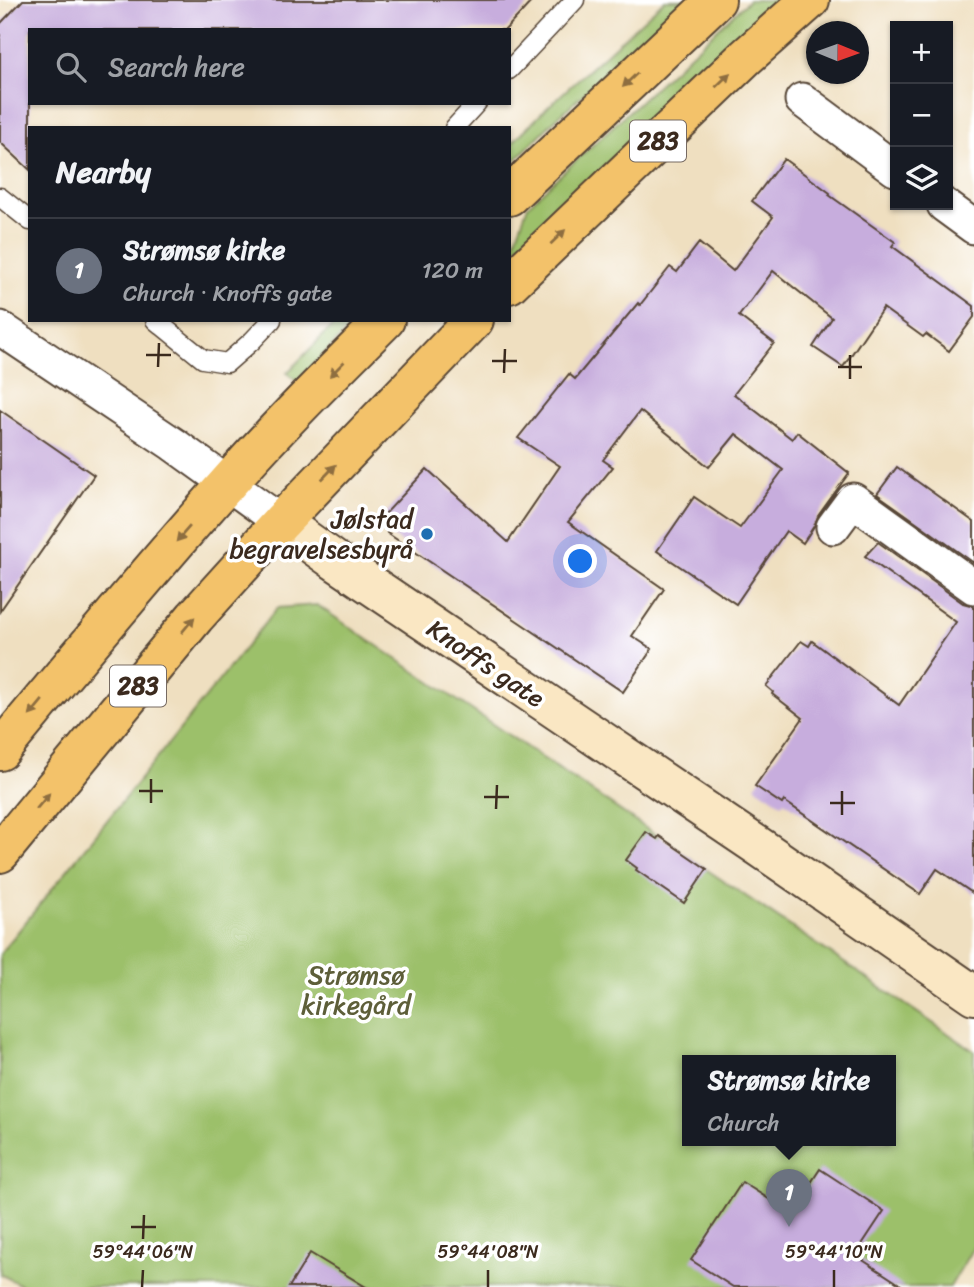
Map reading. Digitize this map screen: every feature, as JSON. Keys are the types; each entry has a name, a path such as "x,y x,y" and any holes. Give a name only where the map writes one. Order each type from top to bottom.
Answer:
{"main road":[{"name":"283","path":"511,194 716,0"},
{"name":"283","path":"511,282 746,57 810,0"},
{"name":"283","path":"0,751 228,482 383,322"},
{"name":"283","path":"0,853 180,635 281,522 472,322"},
{"name":"Knoffs gate","path":"281,522 974,995"}],"street":[{"path":"802,100 890,165"},
{"path":"951,210 974,227"},
{"name":"Knoffs gate","path":"0,328 228,482 281,522"},
{"path":"833,527 853,500 974,587"}],"lane":[{"path":"511,68 575,0"},
{"path":"456,126 475,105"},
{"path":"0,197 28,219"},
{"path":"157,322 203,359 227,363 270,322"}],"green space":[{"path":"665,0 686,0 557,118 511,164 511,144"},
{"path":"749,0 785,0 511,253 528,205"},
{"path":"336,322 355,322 297,382 287,373"},
{"name":"Strømsø kirkegård","path":"317,605 974,1051 974,1246 950,1287 24,1287 0,1274 0,954 277,608"}],"building":[{"path":"23,0 533,0 507,28 28,28 28,168 0,142 0,24"},
{"path":"784,159 895,242 892,246 974,306 974,317 949,351 926,334 923,337 883,308 843,367 813,347 832,318 773,271 739,316 774,343 734,394 792,439 797,432 849,473 818,516 803,543 786,531 736,604 657,551 694,497 740,528 783,470 736,434 709,467 640,411 603,460 613,467 568,522 664,589 632,636 652,649 623,692 387,533 385,514 427,469 508,542 560,466 518,438 569,374 575,379 670,267 677,272 699,243 733,271 773,217 752,201"},
{"path":"0,410 94,475 0,611"},
{"path":"897,467 974,522 974,563 877,494"},
{"path":"878,542 963,603 974,606 974,894 937,869 920,894 784,801 782,804 755,786 803,718 772,694 766,686 801,641 809,646 812,641 899,705 956,622 865,556"},
{"path":"646,832 657,839 659,836 707,869 684,903 626,860"},
{"path":"820,1169 884,1211 855,1255 904,1287 733,1287 691,1260 742,1182 791,1213"},
{"path":"310,1253 366,1287 289,1287"}],"place":[{"name":"Jølstad begravelsesbyrå","path":"427,534"},
{"name":"Strømsø kirke","path":"789,1227"}]}
